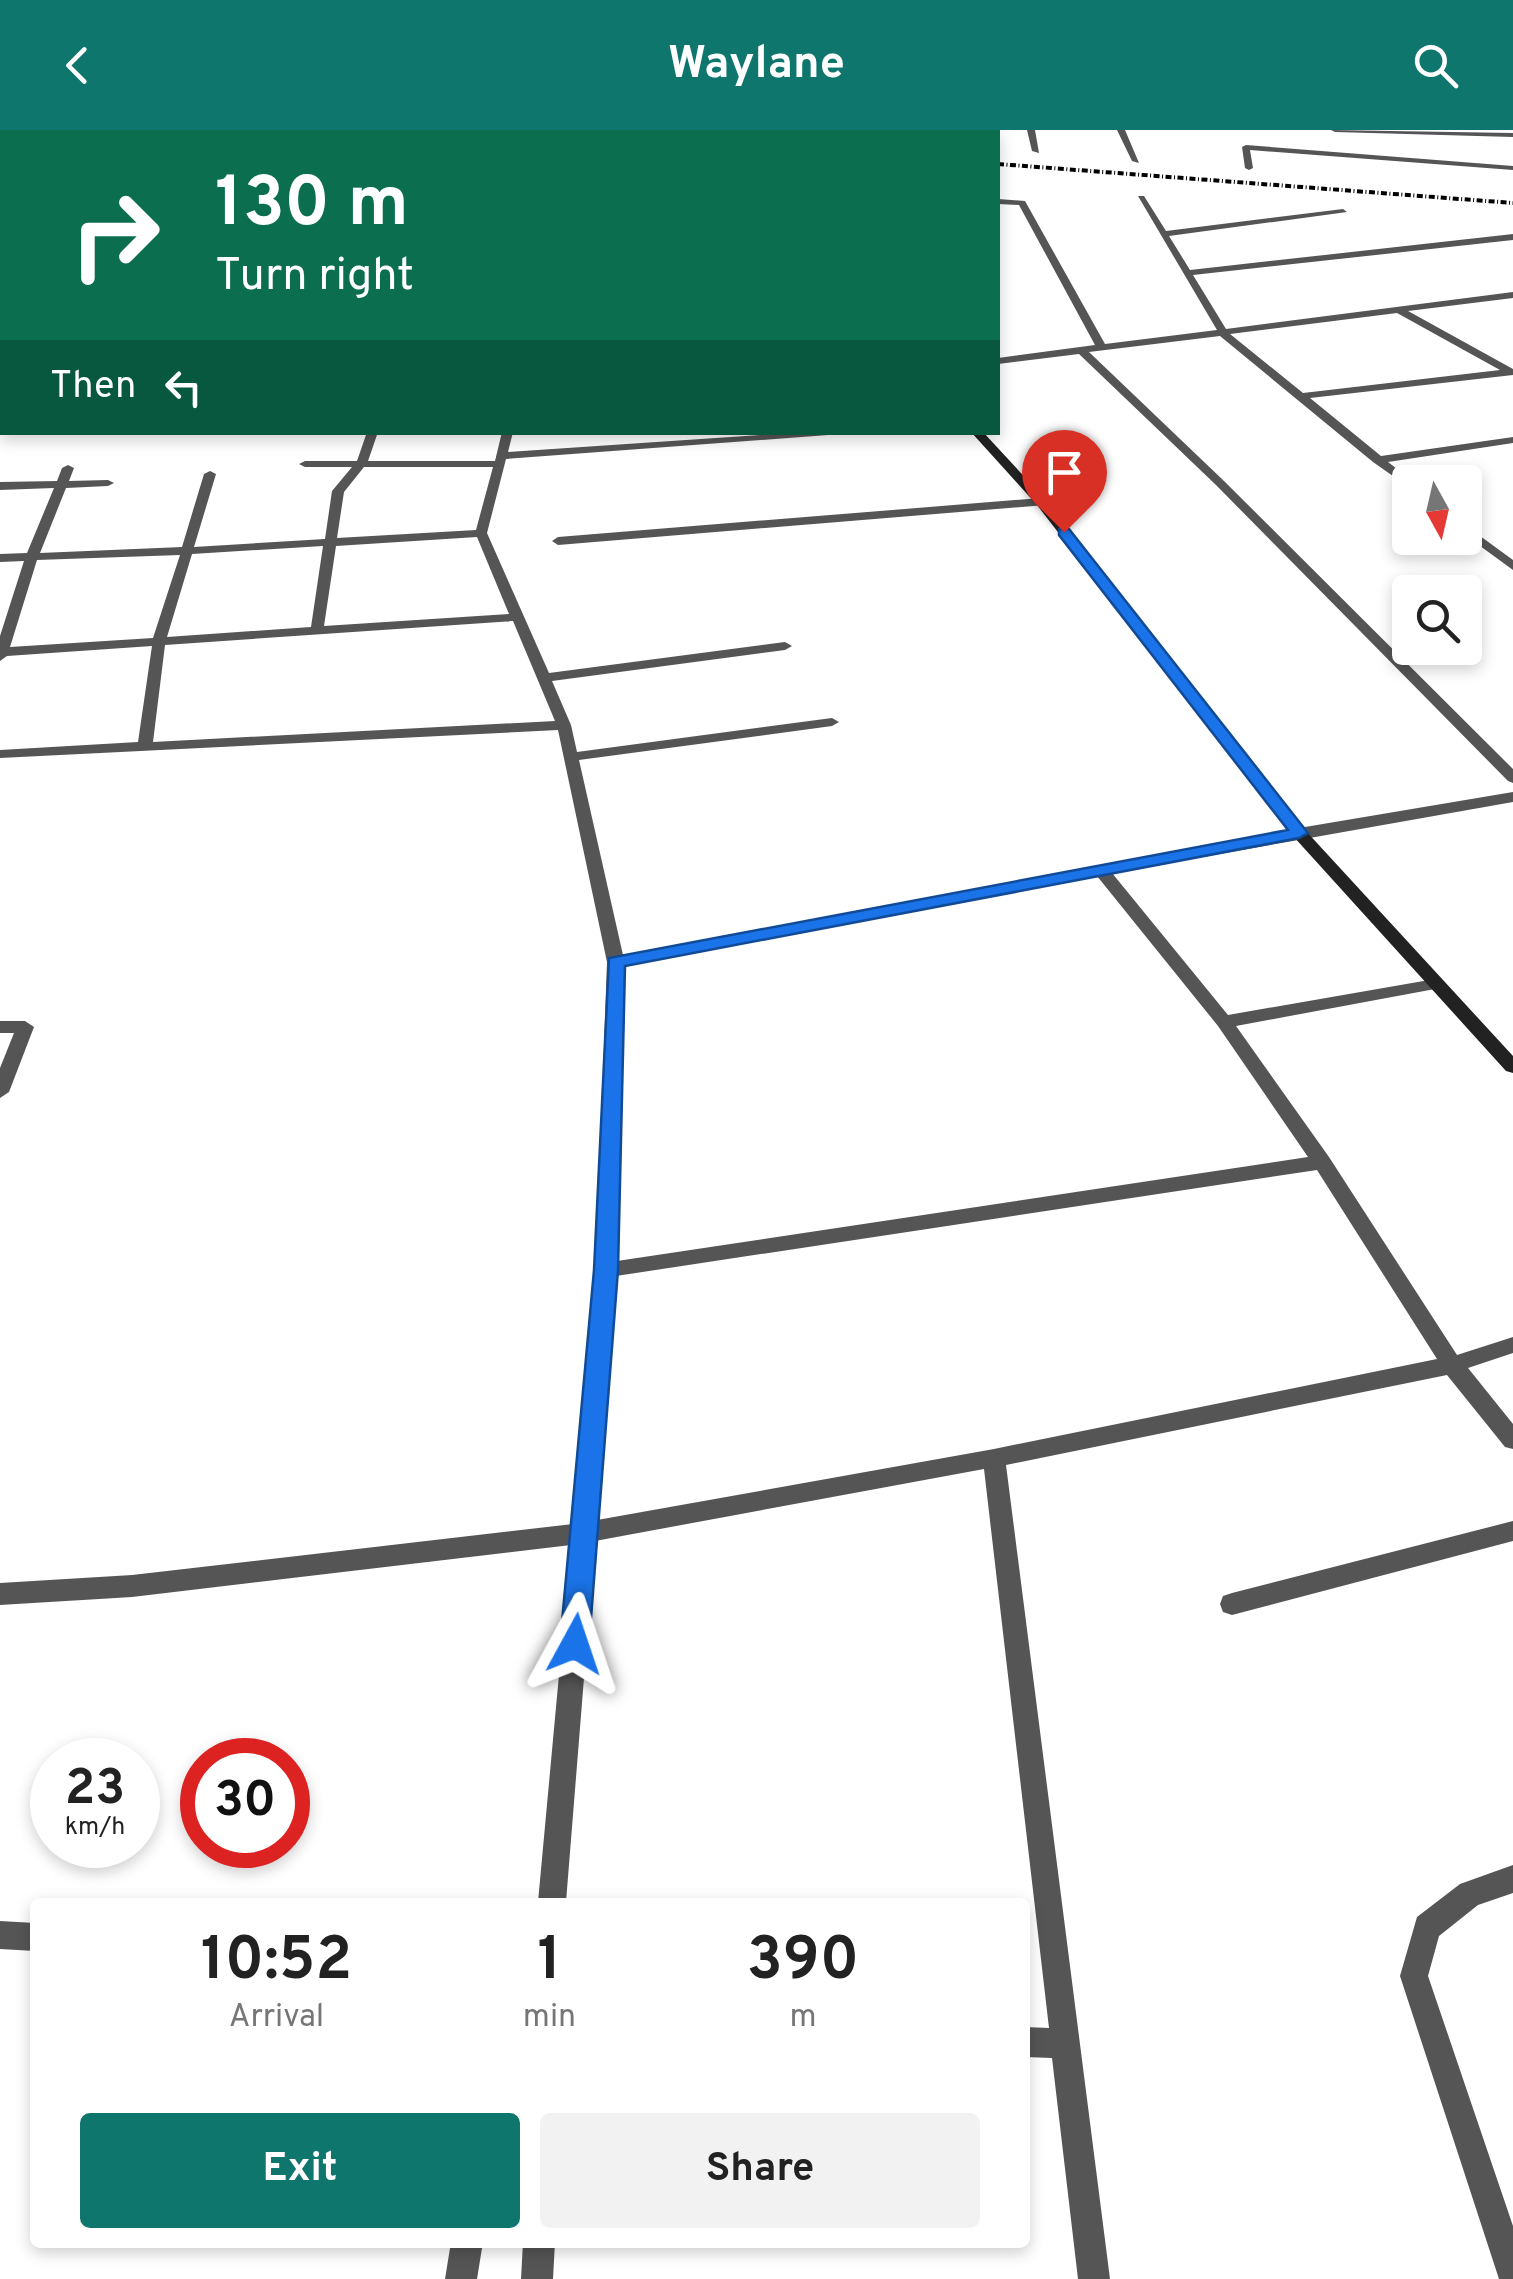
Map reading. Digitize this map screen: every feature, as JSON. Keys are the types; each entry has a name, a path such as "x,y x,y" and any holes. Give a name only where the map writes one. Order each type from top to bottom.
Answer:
{"street":[{"path":"1032,130 1036,151"},
{"path":"1121,130 1136,161"},
{"path":"1335,130 1513,135"},
{"path":"1360,131 1370,140"},
{"path":"1250,168 1246,148 1513,168"},
{"path":"1379,149 1389,158"},
{"path":"1141,198 1224,334 1392,471"},
{"path":"1000,202 1022,203 1103,350"},
{"path":"1164,234 1343,212"},
{"path":"1190,273 1513,237"},
{"path":"1000,361 1513,296"},
{"path":"1399,310 1512,373"},
{"path":"1084,352 1513,778"},
{"path":"1300,396 1512,373"},
{"path":"317,630 338,490 361,464 372,435"},
{"path":"507,435 481,533 564,725 616,962 606,1270 552,1898"},
{"path":"979,435 1040,502 1299,833 1513,1067"},
{"path":"305,464 501,460 769,436"},
{"path":"1378,460 1513,440"},
{"path":"68,468 32,556 1,655 519,616"},
{"path":"145,747 159,641 210,474"},
{"path":"0,486 108,483"},
{"path":"558,541 1040,502"},
{"path":"0,558 481,533"},
{"path":"1482,542 1513,566"},
{"path":"544,678 785,646"},
{"path":"571,757 832,722"},
{"path":"0,754 564,725"},
{"path":"616,962 1299,833 1504,799 1513,815"},
{"path":"1101,870 1224,1022 1322,1162 1452,1365 1513,1440"},
{"path":"1224,1022 1435,984"},
{"path":"0,1028 25,1027 0,1092"},
{"path":"606,1270 1322,1162"},
{"path":"0,1594 132,1586 584,1533 994,1458 1452,1365 1513,1345"},
{"path":"994,1458 1094,2279"},
{"path":"1232,1604 1513,1531"},
{"path":"1513,1879 1470,1894 1426,1926 1414,1976 1513,2274"},
{"path":"0,1934 30,1937"},
{"path":"1030,2042 1065,2043"},
{"path":"461,2279 467,2248"},
{"path":"538,2279 539,2248"}],"railway":[{"path":"1000,164 1513,203"}],"route":[{"path":"575,1644 606,1270 616,962 1299,833 1064,532"}]}
